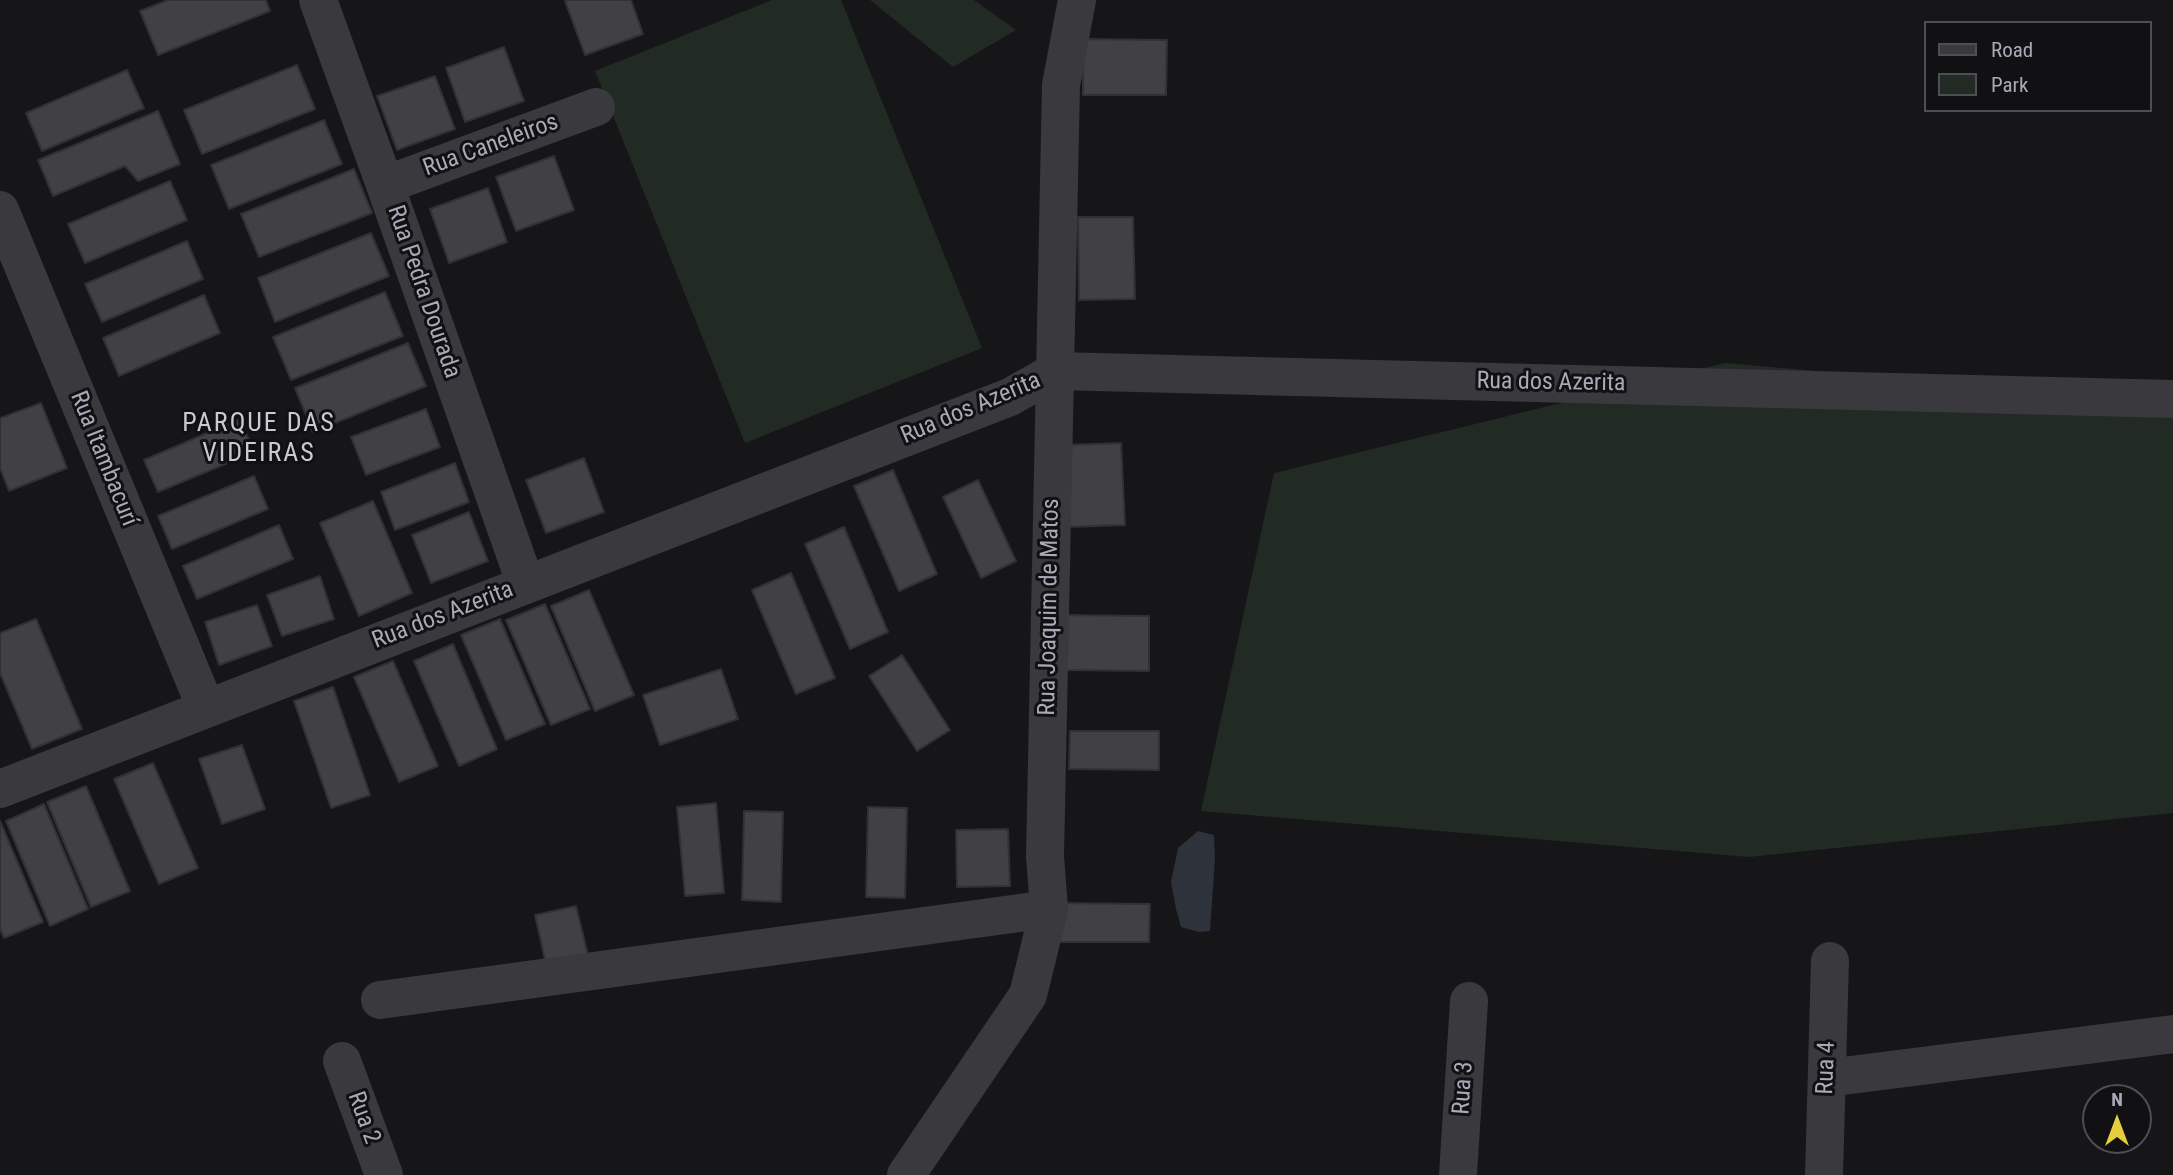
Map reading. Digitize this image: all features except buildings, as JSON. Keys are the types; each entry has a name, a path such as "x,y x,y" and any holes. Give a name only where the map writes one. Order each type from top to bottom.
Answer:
{"street":[{"name":"Rua Pedra Dourada","path":"318,0 526,584"},
{"name":"Rua Joaquim de Matos","path":"906,1175 1028,995 1049,909 1046,842 1061,85 1077,0"},
{"name":"Rua Caneleiros","path":"386,185 596,107"},
{"name":"Rua Itambacurí","path":"0,210 206,708"},
{"name":"Rua dos Azerita","path":"0,789 1010,397 1056,371 2173,399"},
{"path":"380,1000 1049,909"},
{"name":"Rua 4","path":"1824,1175 1830,961"},
{"name":"Rua 3","path":"1458,1175 1469,1001"},
{"path":"1827,1079 2173,1034"},
{"name":"Rua 2","path":"342,1061 384,1175"}],"green space":[{"path":"772,0 841,0 982,348 745,443 595,71"},
{"path":"870,0 974,0 1016,30 953,67"},
{"path":"1725,363 2173,402 2173,813 1749,857 1201,811 1274,473"}],"shaded area":[{"path":"1198,831 1214,835 1215,859 1210,931 1199,932 1181,927 1171,882 1178,848"}],"district":[{"name":"PARQUE DAS VIDEIRAS","path":"259,439"}]}
